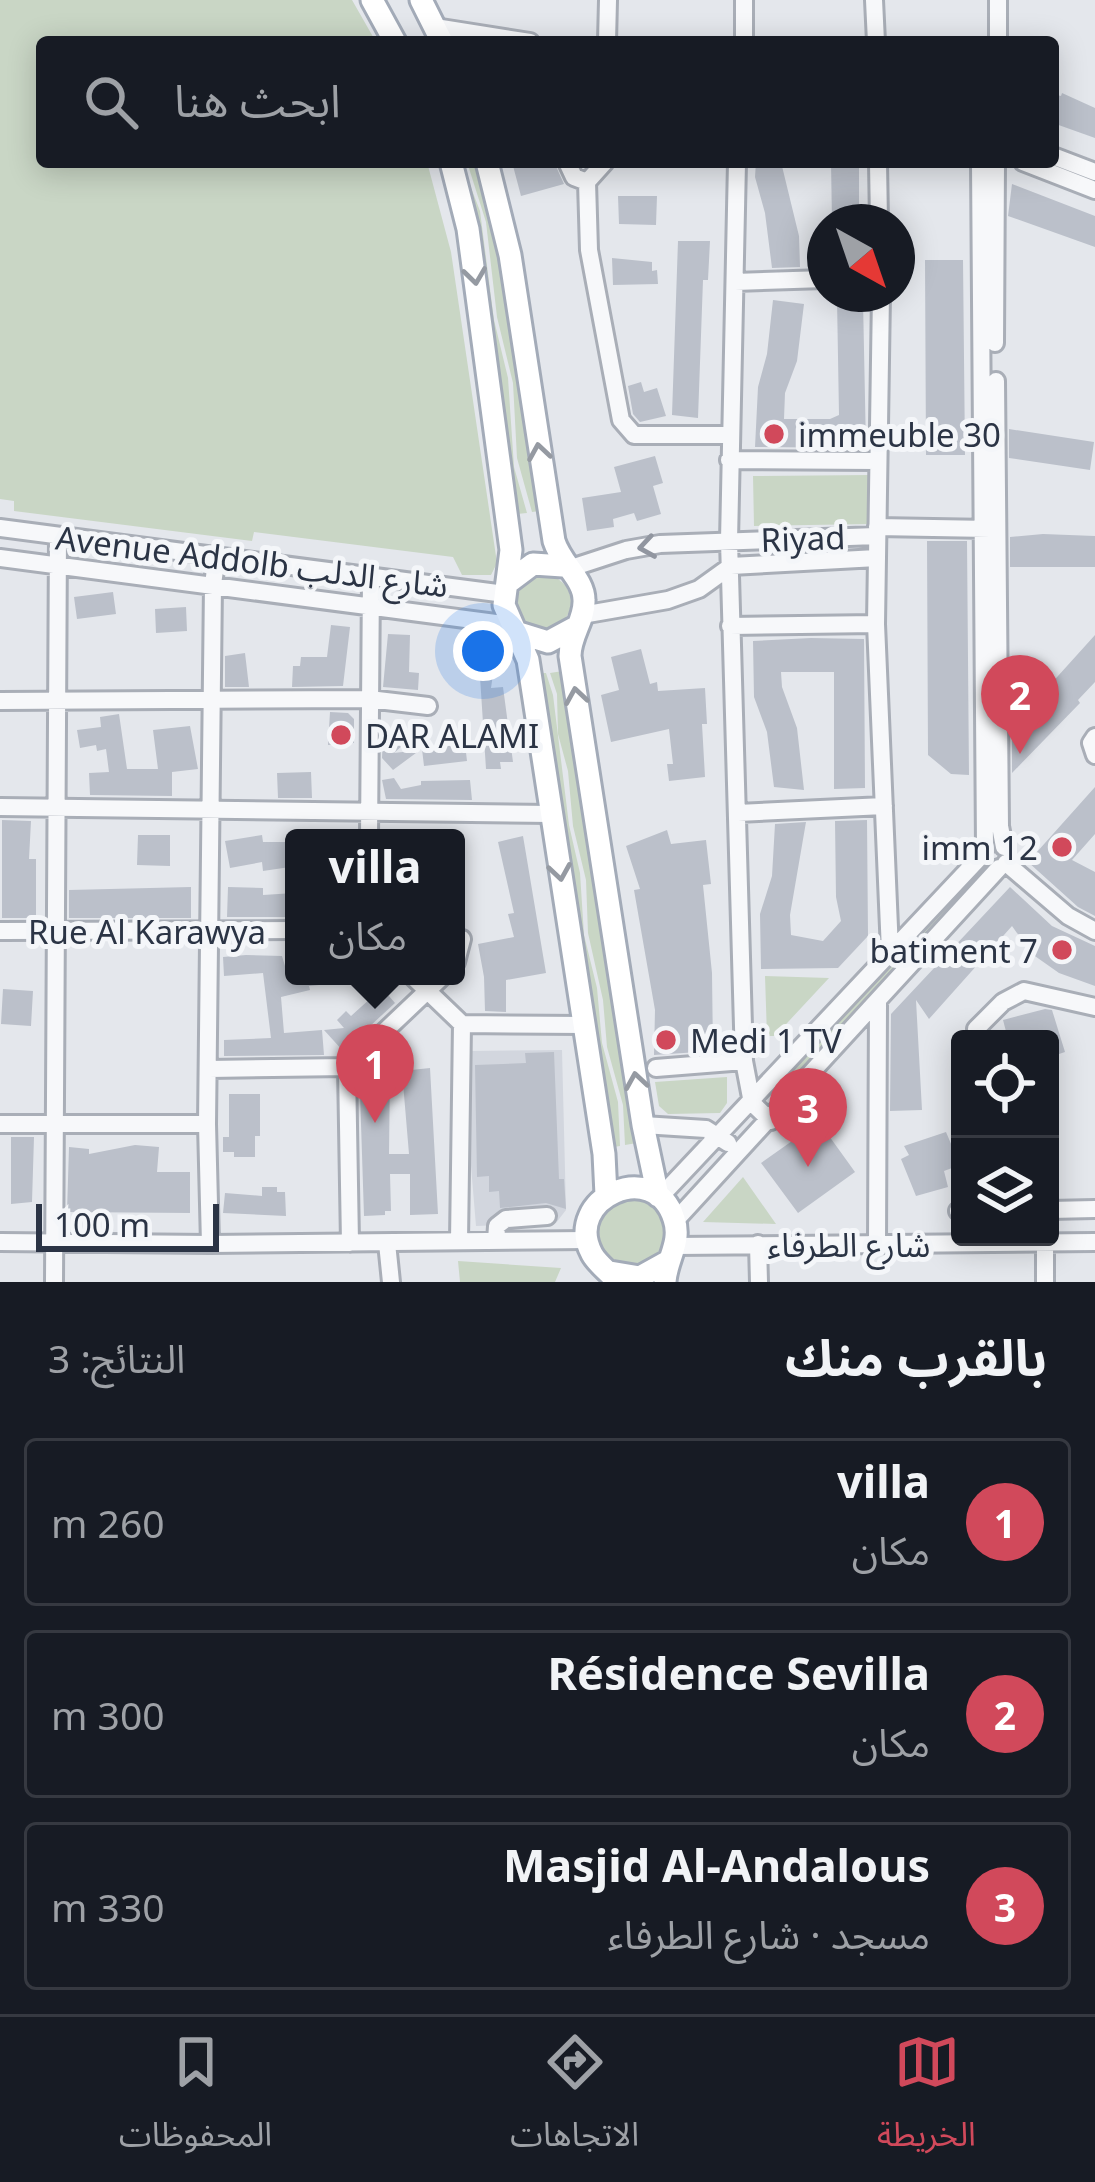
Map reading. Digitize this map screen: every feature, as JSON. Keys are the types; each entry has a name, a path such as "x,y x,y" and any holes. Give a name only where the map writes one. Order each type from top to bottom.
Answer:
{"main road":[{"path":"372,0 392,36"},
{"path":"453,168 465,213 482,323 511,550 506,615 528,660 604,1154 606,1195"},
{"path":"488,168 510,255 551,528 566,568 581,585 570,656 643,1125 659,1197 675,1221 669,1263 640,1277 614,1277 591,1253 587,1240 590,1215 615,1190 638,1187 659,1197"},
{"path":"507,588 533,564 566,568"},
{"path":"515,629 548,643 578,622"}],"street":[{"path":"608,0 608,36"},
{"path":"744,0 744,36"},
{"path":"874,0 876,36"},
{"path":"998,0 998,36"},
{"path":"431,17 506,36"},
{"path":"1059,158 1095,172"},
{"path":"570,168 574,177 587,182"},
{"path":"587,182 602,168"},
{"path":"737,168 729,542 744,1061 752,1103 771,1121"},
{"path":"878,168 879,204"},
{"path":"675,1221 878,1003 995,856 980,168"},
{"path":"990,529 997,168"},
{"path":"1038,168 1095,190"},
{"path":"587,182 589,250 620,420 634,435 730,435"},
{"path":"735,282 807,280"},
{"path":"881,312 876,624 890,951"},
{"path":"729,460 877,461"},
{"name":"Avenue Addolb شارع الدلب","path":"0,528 371,577 507,588"},
{"name":"Riyad","path":"729,542 876,531 990,529"},
{"path":"54,1282 58,536"},
{"path":"566,568 660,544 729,542"},
{"path":"210,1244 207,1124 217,556"},
{"name":"Avenue Addolb شارع الدلب","path":"0,558 515,629"},
{"path":"578,622 699,589 731,566 877,558"},
{"path":"369,829 371,577"},
{"path":"730,626 876,624"},
{"path":"0,701 369,699 428,706"},
{"path":"1095,736 1091,743 1095,754"},
{"path":"738,813 884,806"},
{"path":"0,807 551,814"},
{"path":"995,856 1068,916 1095,931"},
{"path":"659,1197 722,1136 890,951 995,856"},
{"name":"Rue Al Karawya","path":"0,932 285,930"},
{"path":"420,985 462,1024 584,1025"},
{"path":"209,1069 346,1067 434,985"},
{"path":"976,1029 1003,1002 1024,991 1095,1007"},
{"path":"877,1244 878,1003"},
{"path":"458,1241 462,1024"},
{"path":"841,1045 858,1048 878,1066"},
{"path":"656,1068 744,1061"},
{"path":"346,1067 350,1243"},
{"path":"0,1124 207,1124"},
{"path":"643,1125 700,1128 722,1136 739,1155"},
{"path":"1059,1210 1095,1209"},
{"path":"496,1241 497,1226 506,1219 547,1216"},
{"path":"0,1242 587,1240"},
{"name":"شارع الطرفاء","path":"1059,1243 1095,1242"},
{"path":"387,1243 391,1282"},
{"path":"758,1244 759,1282"},
{"name":"شارع الطرفاء","path":"669,1263 758,1244 951,1244"},
{"path":"1046,1246 1046,1282"}],"shaded area":[{"path":"562,1050 566,1210 556,1223 476,1226 471,1051"}],"green space":[{"path":"0,0 352,0 373,36 36,36 36,168 429,168 451,252 497,563 491,575 462,575 453,557 254,532 252,541 14,511 14,501 0,499"},
{"path":"462,168 480,211 494,320 508,378 514,467 527,513 517,514"},
{"path":"469,168 478,168 496,237 539,511 532,512 517,458 513,383 497,317 486,222"},
{"path":"869,475 871,524 754,526 753,476"},
{"path":"544,575 563,583 571,602 563,621 544,629 525,621 517,602 525,583"},
{"path":"563,671 637,1143 625,1145 623,1105 607,1047 603,1000 588,933 586,880 550,673"},
{"path":"541,673 546,673 553,695 569,825 580,873 584,935 597,988 602,1043 618,1102 620,1146 614,1147"},
{"path":"980,866 985,871 777,1094 776,1090"},
{"path":"765,976 829,978 775,1036 767,1036"},
{"path":"727,1077 727,1103 720,1113 668,1114 659,1106 655,1082"},
{"path":"743,1177 776,1224 703,1222"},
{"path":"632,1199 655,1209 665,1232 655,1255 632,1265 609,1255 599,1232 609,1209"},
{"path":"458,1261 561,1268 555,1282 460,1282"}],"building":[{"path":"1061,96 1095,108 1095,138 1059,125"},
{"path":"514,168 557,168 564,184 521,196"},
{"path":"756,168 782,168 799,236 800,267 772,268"},
{"path":"831,168 859,168 859,204 832,204"},
{"path":"1012,184 1095,216 1095,247 1008,216"},
{"path":"618,196 657,196 656,225 619,224"},
{"path":"678,241 710,241 708,280 703,280 698,418 672,415"},
{"path":"612,258 652,262 658,284 613,285"},
{"path":"925,260 963,260 965,455 926,455"},
{"path":"773,300 804,304 784,419 839,415 837,312 863,312 866,448 755,447 758,387"},
{"path":"641,382 644,392 657,388 666,416 640,422 633,414 628,386"},
{"path":"1009,429 1094,442 1090,470 1009,458"},
{"path":"655,456 663,483 653,486 661,514 637,521 634,513 613,519 614,527 587,531 582,498 621,492 614,467"},
{"path":"1095,536 1095,567 1010,567 1010,537"},
{"path":"927,541 967,541 969,775 951,774 928,755"},
{"path":"113,592 116,614 77,619 74,597"},
{"path":"186,607 187,631 156,633 155,609"},
{"path":"331,625 350,627 343,686 292,687 293,666 300,666 301,657 327,657"},
{"path":"388,634 410,635 409,672 419,673 418,690 383,687"},
{"path":"1095,635 1095,682 1012,773 1012,727"},
{"path":"864,639 865,788 834,789 834,672 781,672 797,728 804,790 774,787 767,732 754,697 753,641"},
{"path":"476,645 497,648 491,688 503,687 513,762 500,762 501,769 486,769 480,677 472,676"},
{"path":"641,649 650,684 657,682 658,691 705,688 705,777 669,781 667,764 673,764 669,729 611,742 601,695 619,690 611,657"},
{"path":"245,653 249,687 225,687 225,656"},
{"name":"DAR ALAMI","path":"330,712 348,713 354,719 354,743 328,745"},
{"path":"119,714 127,769 158,769 153,730 190,726 198,769 172,772 172,796 90,795 89,773 109,772 106,749 97,751 96,745 80,748 77,730 101,727 100,717"},
{"path":"397,723 411,738 394,753 420,750 393,770 382,758 383,736"},
{"path":"465,744 467,761 424,766 422,749"},
{"path":"311,772 312,798 278,798 277,773"},
{"path":"394,778 401,789 421,785 421,781 470,780 472,800 386,799 382,780"},
{"name":"imm 12","path":"1095,787 1095,834 1072,860 1095,872 1095,916 1078,907 1028,862"},
{"path":"2,820 31,821 29,859 36,859 36,918 2,918"},
{"path":"867,820 868,936 838,968 761,969 760,914 772,876 775,824 806,822 790,915 791,935 823,941 841,921 835,821"},
{"path":"667,830 671,844 706,840 711,884 703,885 712,973 713,1051 654,1055 655,1010 634,890 640,889 626,846"},
{"path":"138,835 170,835 170,866 137,865"},
{"path":"262,835 263,842 285,842 285,868 263,871 262,862 230,868 225,841"},
{"path":"523,836 546,973 506,980 506,1012 485,1011 478,944 514,937 508,914 514,913 498,842"},
{"path":"191,887 191,918 69,918 69,890"},
{"path":"228,887 263,888 263,895 285,894 285,917 227,917"},
{"path":"1010,887 1052,926 1095,946 1095,986 1059,973 1032,954 1012,926 929,1019 916,1000 922,1110 890,1111 891,1014"},
{"path":"282,956 285,985 319,985 281,997 284,1033 322,1030 324,1055 224,1056 224,1040 271,1038 263,973 224,976 223,957"},
{"path":"382,988 395,1003 343,1051 324,1030 344,1028 337,1020 346,1011 351,1016"},
{"path":"3,989 33,991 31,1026 1,1024"},
{"path":"1052,1010 1058,1030 1006,1030 1003,1020"},
{"path":"554,1052 559,1179 564,1179 566,1209 546,1203 500,1208 499,1191 489,1192 489,1176 477,1177 475,1065 526,1063 525,1053"},
{"path":"430,1068 438,1214 410,1215 410,1174 390,1174 391,1211 364,1216 360,1093 370,1093 370,1070 390,1070 389,1154 409,1154 402,1071"},
{"path":"229,1094 260,1094 255,1157 223,1152 223,1137 229,1137"},
{"path":"819,1122 855,1172 798,1213 761,1163"},
{"path":"946,1132 951,1144 951,1168 944,1171 948,1187 916,1196 901,1159 909,1155 904,1146"},
{"path":"11,1137 34,1137 32,1202 11,1204"},
{"path":"135,1145 159,1147 157,1172 190,1172 190,1213 67,1212 69,1147 89,1149 89,1154"},
{"path":"262,1187 285,1192 286,1216 223,1213 225,1193 262,1196"}],"place":[{"name":"immeuble 30","path":"774,434"},
{"name":"DAR ALAMI","path":"341,735"},
{"name":"Résidence Sevilla","path":"1020,754"},
{"name":"imm 12","path":"1062,847"},
{"name":"batiment 7","path":"1062,950"},
{"name":"Medi 1 TV","path":"666,1040"},
{"name":"villa","path":"375,1123"},
{"name":"Masjid Al-Andalous","path":"808,1167"}]}
